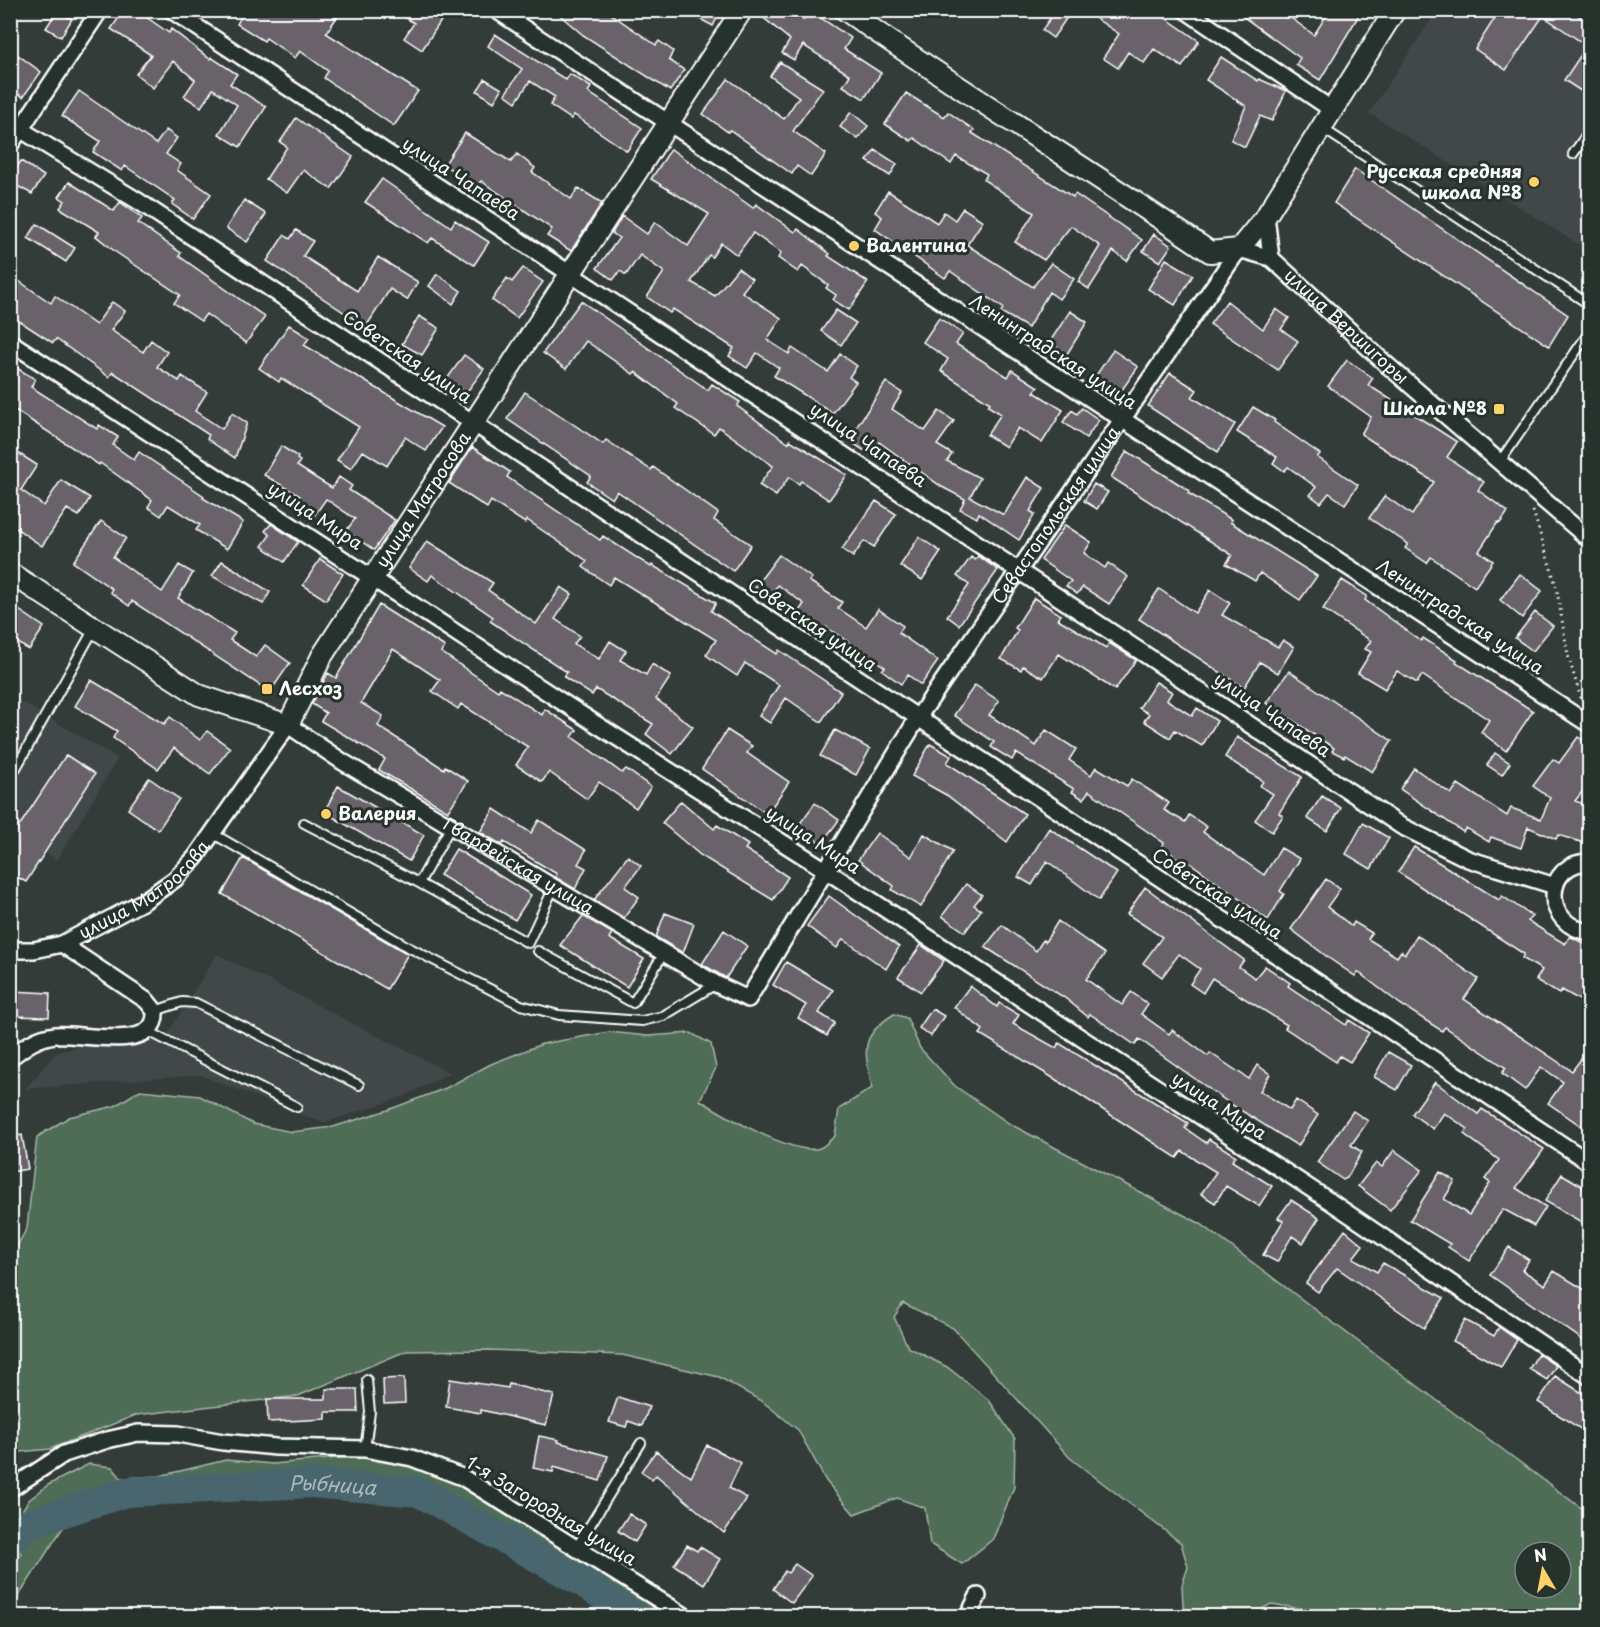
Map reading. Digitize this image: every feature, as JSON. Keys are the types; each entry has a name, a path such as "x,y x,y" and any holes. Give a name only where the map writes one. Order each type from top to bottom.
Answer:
{"street":[{"path":"10,145 16,126 100,10"},
{"name":"улица Чапаева","path":"171,10 1020,568 1401,826 1468,859 1555,886"},
{"name":"Ленинградская улица","path":"496,10 1589,725"},
{"name":"улица Матросова","path":"10,950 34,950 62,944 144,901 175,879 195,858 288,724 322,657 471,423 571,275 742,10"},
{"path":"845,10 950,83 1125,193 1210,252 1239,249 1271,258"},
{"path":"1185,10 1331,109"},
{"name":"Севастопольская улица","path":"716,984 748,999 824,869 917,718 1239,249 1266,216 1395,10"},
{"name":"Советская улица","path":"16,126 138,201 1590,1163"},
{"name":"улица Вершигоры","path":"1266,216 1271,258 1499,463 1590,540"},
{"name":"улица Мира","path":"10,342 596,724 824,869 1331,1202 1590,1377"},
{"name":"Гвардейская улица","path":"10,573 96,626 199,695 288,724 343,762 716,984"},
{"path":"1590,862 1575,864 1566,869 1555,886 1553,897 1560,918 1569,926 1590,932"},
{"path":"10,1058 44,1037 68,1035 124,1038 148,1031 154,1021 155,1011 147,1001 62,944"},
{"name":"1-я Загородная улица","path":"10,1489 64,1454 138,1433 178,1434 276,1448 365,1449 412,1458 462,1477 685,1617"},
{"path":"968,1617 978,1596"}],"lane":[{"path":"1320,127 1590,305"},
{"path":"1573,154 1590,130"},
{"path":"1499,463 1590,331"},
{"path":"16,768 96,626"},
{"path":"304,823 528,943 554,887"},
{"path":"419,884 451,826"},
{"path":"211,832 408,947 521,1005 559,1015 642,1021 663,1016 716,984"},
{"path":"538,951 633,1003 664,952"},
{"path":"155,1011 182,1002 196,1004 359,1085"},
{"path":"148,1031 297,1107"},
{"path":"365,1449 370,1412 367,1380"},
{"path":"576,1548 641,1443"}],"path":[{"path":"1524,484 1556,585 1568,655 1589,725"}],"shaded area":[{"name":"Русская средняя школа №8","path":"1437,11 1589,11 1589,251 1369,113"},
{"path":"11,696 118,758 57,860 11,828"},
{"path":"217,954 450,1073 403,1097 324,1123 200,1075 25,1089 56,1053 95,1042 163,1041"}],"green space":[{"path":"894,1014 907,1018 920,1048 955,1086 1010,1124 1201,1224 1589,1514 1589,1616 1348,1616 1271,1604 1249,1616 1187,1616 1183,1605 1182,1585 1188,1567 1181,1543 1070,1458 953,1328 903,1303 894,1317 908,1347 947,1367 989,1400 1015,1439 1014,1487 993,1539 962,1564 930,1544 925,1508 897,1498 854,1514 826,1481 798,1430 763,1402 719,1377 622,1355 488,1350 406,1351 298,1396 136,1415 50,1449 11,1453 11,1257 27,1228 37,1137 69,1117 115,1106 140,1090 200,1096 253,1124 292,1132 333,1127 388,1110 446,1088 491,1064 542,1044 609,1032 648,1036 691,1033 711,1044 716,1068 700,1100 759,1133 794,1146 809,1149 820,1148 835,1136 839,1109 872,1088 866,1054 869,1038 874,1030"},
{"path":"360,1456 413,1465 460,1484 670,1616 648,1616 589,1572 424,1486 372,1477 325,1479 297,1474 216,1474 143,1486 112,1486 89,1494 60,1532 11,1608 11,1561 21,1554 11,1526 29,1500 48,1485 89,1464 112,1467 121,1478 159,1476 226,1460 273,1464"}],"building":[{"path":"124,10 136,10 169,33 171,29 210,59 211,57 237,74 230,84 266,107 240,147 219,134 237,105 213,89 201,107 184,96 195,80 173,61 153,88 136,74 151,55 111,29"},
{"path":"245,10 342,10 326,33 418,91 394,126 324,78 328,71 300,51 295,58 266,38 264,41 237,24"},
{"path":"394,10 448,10 422,50 404,38 414,23"},
{"path":"554,10 605,10 656,45 659,41 673,51 669,60 684,70 670,91 583,35"},
{"path":"683,10 721,10 713,26"},
{"path":"754,10 791,10 803,20 810,10 826,10 821,18 851,38 844,49 881,73 864,99 843,86 850,75 803,45 794,60 782,53 790,40"},
{"path":"1056,10 1072,10 1053,38 1042,30"},
{"path":"1083,10 1154,10 1199,41 1182,67 1154,49 1144,63 1128,52 1118,68 1103,58 1119,34"},
{"path":"1234,10 1280,10 1314,35 1330,10 1362,10 1320,80 1296,65 1300,58"},
{"path":"1500,10 1570,10 1590,23 1590,97 1564,80 1587,46 1543,16 1506,70 1475,49"},
{"path":"57,11 72,19 61,37 46,28"},
{"path":"495,34 566,80 570,74 591,87 588,92 642,128 627,151 574,115 571,119 550,105 555,97 530,81 516,102 505,94 522,69 488,46"},
{"path":"18,55 41,72 23,97 10,88 10,65"},
{"path":"1221,57 1258,81 1259,79 1286,91 1272,121 1260,116 1245,147 1231,140 1246,106 1206,80"},
{"path":"780,62 823,89 793,131 826,154 811,176 797,166 792,174 730,130 728,132 703,114 728,79 784,119 799,97 770,76"},
{"path":"485,79 502,89 494,102 477,91"},
{"path":"79,91 156,144 166,130 177,138 166,154 181,164 177,170 211,194 193,219 172,204 175,200 125,166 122,171 93,152 100,141 62,116"},
{"path":"906,93 944,117 948,112 974,130 972,133 1073,197 1075,194 1142,240 1127,261 1113,251 1089,289 1078,282 1100,246 1071,226 1044,260 1015,242 1034,213 984,180 987,174 956,156 951,164 914,138 911,141 885,124"},
{"path":"851,112 868,126 858,139 840,127"},
{"path":"296,118 353,157 331,189 303,170 287,193 266,179 287,147 280,142"},
{"path":"465,133 511,162 517,154 535,168 532,172 571,199 578,188 602,203 571,251 547,236 552,229 481,181 477,186 444,165"},
{"path":"671,149 753,208 756,204 795,232 798,229 830,254 828,256 868,282 849,310 833,300 836,295 826,288 828,285 802,266 798,272 778,258 781,253 753,233 737,255 721,243 712,257 709,255 691,282 715,296 738,268 752,279 742,292 781,318 767,340 789,354 792,348 828,372 840,354 857,366 849,377 856,382 833,413 774,376 779,368 757,353 747,368 729,356 734,348 673,309 670,313 647,297 664,272 640,255 626,275 620,271 613,280 597,268 619,238 612,233 622,216 647,234 655,222 688,246 709,214 651,179"},
{"path":"875,150 897,164 890,176 867,161"},
{"path":"21,161 44,176 32,194 10,182 10,177"},
{"path":"1355,169 1568,315 1549,346 1334,203"},
{"path":"382,179 451,227 455,220 489,242 474,265 432,238 428,243 365,202"},
{"path":"69,182 114,211 120,202 142,218 138,223 181,253 179,256 265,317 246,343 206,314 201,321 174,303 180,295 117,253 96,236 99,232 60,208 65,201 59,197"},
{"path":"888,191 937,223 944,212 955,220 963,208 983,221 967,245 1033,287 1051,263 1074,279 1059,299 1049,292 1028,328 1001,312 1003,308 950,271 945,278 875,229 882,217 875,212"},
{"path":"244,200 266,214 247,242 226,228"},
{"path":"37,224 75,248 66,262 28,238"},
{"path":"296,230 313,241 303,256 357,291 378,257 418,282 407,300 390,289 366,327 267,261 284,235 290,239"},
{"path":"1154,234 1171,246 1160,262 1143,251"},
{"path":"1166,259 1193,275 1175,305 1148,289"},
{"path":"523,268 543,282 517,318 492,300 507,278 512,282"},
{"path":"437,274 461,291 453,304 429,286"},
{"path":"10,275 51,303 55,296 96,325 112,302 125,311 111,330 143,352 151,340 167,352 157,367 179,381 182,376 207,392 195,411 222,429 232,413 247,423 235,458 207,439 209,435 113,372 109,377 56,339 53,343 10,315"},
{"path":"581,301 708,390 712,384 740,402 737,406 788,443 790,440 847,475 829,500 801,481 799,484 789,477 776,496 759,485 773,466 719,427 714,434 675,408 678,404 635,372 633,374 586,341 566,369 543,353"},
{"path":"1227,301 1263,329 1276,309 1289,318 1281,329 1298,341 1278,370 1210,324"},
{"path":"836,310 856,323 841,345 821,331"},
{"path":"1070,311 1087,322 1067,354 1049,343"},
{"path":"419,316 439,328 422,355 402,344"},
{"path":"939,318 963,334 956,344 1008,377 1012,370 1038,387 1034,392 1063,410 1042,443 1018,428 1006,447 987,435 1001,414 988,406 990,403 941,371 948,359 923,342"},
{"path":"289,325 309,338 304,345 442,427 426,451 405,437 387,466 363,451 351,469 337,460 359,427 281,378 279,382 259,368"},
{"path":"1113,350 1138,367 1119,394 1095,377"},
{"path":"464,355 484,369 466,393 447,379"},
{"path":"1347,360 1373,378 1368,385 1457,442 1447,457 1484,482 1478,490 1508,512 1500,523 1498,522 1479,551 1493,561 1475,587 1431,557 1427,563 1405,548 1408,544 1369,518 1385,496 1412,515 1434,482 1361,434 1371,417 1328,386"},
{"path":"10,364 35,379 31,387 97,429 99,425 118,437 113,445 134,460 139,452 204,496 203,498 243,522 227,549 196,530 200,525 168,505 161,516 148,507 152,500 100,463 99,465 10,407"},
{"path":"1170,373 1197,390 1192,397 1235,424 1218,452 1148,406"},
{"path":"886,382 902,393 892,409 925,431 939,411 954,421 937,445 952,454 947,461 980,478 970,497 1004,515 1027,477 1044,488 1030,511 1035,514 1019,540 979,513 977,518 960,509 965,499 942,487 879,442 871,455 848,440"},
{"path":"525,392 603,444 606,440 651,470 653,467 718,513 714,520 751,545 733,571 617,491 612,499 587,482 591,476 507,419"},
{"path":"1253,407 1275,420 1274,422 1320,454 1317,457 1358,485 1345,504 1329,493 1321,503 1310,495 1316,487 1288,467 1284,471 1273,463 1277,457 1237,432"},
{"path":"1082,408 1099,420 1086,438 1063,422 1072,410 1077,414"},
{"path":"281,446 298,457 300,461 297,466 332,488 339,477 352,486 349,490 395,520 374,550 346,531 355,519 326,499 314,516 295,503 300,496 264,475"},
{"path":"472,447 510,472 507,477 600,540 603,536 651,567 652,565 716,603 711,611 777,654 779,650 841,692 821,722 786,698 770,723 759,716 779,685 745,663 737,676 706,655 716,640 614,577 609,585 583,567 587,561 527,520 525,523 491,501 487,508 449,483"},
{"path":"10,448 37,465 21,490 44,506 61,480 90,498 79,516 67,509 42,546 10,524"},
{"path":"1127,451 1232,520 1230,522 1317,576 1300,600 1260,573 1255,581 1226,564 1232,555 1111,477"},
{"path":"1094,484 1108,492 1097,509 1084,501"},
{"path":"876,501 896,514 874,547 864,541 853,557 842,549"},
{"path":"101,521 126,538 113,557 162,592 179,565 193,573 178,598 235,633 230,640 256,657 265,645 290,663 270,692 132,601 129,606 110,592 112,589 73,562"},
{"path":"271,524 298,542 284,562 262,546 270,535 265,531"},
{"path":"1065,525 1091,542 1084,553 1105,568 1108,563 1128,577 1109,604 1083,587 1077,594 1066,586 1071,581 1041,560"},
{"path":"919,537 941,552 922,580 900,566"},
{"path":"427,541 493,583 488,590 536,624 561,587 572,594 555,619 580,636 574,644 599,659 610,641 626,651 620,660 646,675 652,664 671,676 656,699 693,727 672,754 646,734 653,724 596,689 592,695 564,677 567,672 490,621 493,617 432,575 428,581 409,568"},
{"path":"779,555 812,578 809,581 842,602 838,608 866,627 878,609 903,626 899,633 938,661 921,685 908,675 901,684 882,670 885,667 826,627 824,631 797,614 804,604 778,585 769,597 755,587"},
{"path":"978,556 998,570 959,625 947,616 969,585 957,576 971,557 975,560"},
{"path":"320,559 343,574 326,600 303,585"},
{"path":"222,561 270,592 263,604 212,576"},
{"path":"1520,574 1542,591 1522,618 1500,600"},
{"path":"1342,580 1367,596 1365,600 1421,641 1423,638 1533,711 1506,751 1481,732 1489,720 1422,675 1417,683 1397,671 1385,689 1358,673 1371,652 1365,649 1371,641 1323,609"},
{"path":"1159,589 1195,613 1210,590 1230,603 1222,615 1278,647 1283,640 1294,647 1278,673 1260,662 1244,688 1139,619"},
{"path":"1034,598 1061,615 1058,619 1106,648 1109,643 1136,660 1115,690 1059,654 1043,678 1023,666 1021,670 1001,659 1018,630 1015,628"},
{"path":"10,604 44,627 29,650 10,638"},
{"path":"379,605 445,647 441,652 498,691 500,688 542,715 545,709 577,730 572,737 622,773 626,769 651,787 636,808 599,782 587,799 549,772 542,782 516,765 528,747 461,704 458,709 432,691 440,680 393,649 361,703 383,716 378,726 444,769 445,766 468,781 448,811 379,770 385,759 321,721 326,713 312,704 328,673 336,678"},
{"path":"1535,612 1553,626 1533,651 1515,638"},
{"path":"1289,671 1392,741 1372,772 1345,755 1344,757 1332,751 1334,748 1266,703"},
{"path":"91,680 164,724 170,717 200,740 207,731 230,748 210,774 174,748 158,769 113,738 117,731 75,706"},
{"path":"1156,682 1172,692 1167,700 1192,716 1197,708 1217,721 1202,746 1175,730 1170,738 1144,721 1149,714 1139,708"},
{"path":"975,685 999,701 989,715 1036,746 1046,730 1076,749 1069,760 1091,775 1096,767 1127,786 1132,779 1169,803 1164,810 1185,822 1189,815 1207,827 1203,832 1264,875 1281,848 1300,859 1280,891 1284,894 1268,920 1185,859 1183,862 1162,847 1164,843 1089,791 1083,799 1072,792 1074,789 1016,753 1012,760 991,747 994,742 954,715"},
{"path":"727,730 752,746 747,753 789,782 767,814 702,769"},
{"path":"835,730 870,749 856,775 820,756"},
{"path":"1237,737 1302,777 1279,813 1283,816 1272,832 1255,820 1273,794 1260,786 1263,781 1225,757"},
{"path":"1578,737 1590,745 1590,782 1575,801 1590,806 1590,845 1558,835 1556,839 1528,827 1521,848 1491,837 1489,842 1466,828 1463,832 1400,789 1414,768 1451,794 1458,784 1507,816 1511,808 1541,819 1550,798 1533,786 1553,759 1559,763"},
{"path":"930,744 951,756 947,763 1025,814 1007,842 948,796 912,776"},
{"path":"1495,753 1510,763 1502,775 1487,765"},
{"path":"66,755 95,774 26,882 10,873 10,840"},
{"path":"149,778 179,799 158,830 128,809"},
{"path":"338,786 424,835 409,861 324,812"},
{"path":"1322,796 1341,808 1327,831 1307,818"},
{"path":"681,801 714,829 717,825 748,845 745,849 788,877 773,900 700,855 662,823"},
{"path":"815,803 839,820 821,844 798,826"},
{"path":"494,809 531,833 539,820 586,850 578,864 586,868 575,889 555,877 557,874 504,842 502,845 480,832"},
{"path":"1363,823 1389,838 1371,869 1346,854"},
{"path":"1049,828 1117,873 1099,900 1047,861 1032,885 1018,877"},
{"path":"877,833 911,857 924,834 953,851 921,907 892,890 894,886 858,860"},
{"path":"1414,847 1499,900 1502,896 1532,916 1528,921 1565,944 1570,936 1590,947 1590,1006 1562,990 1559,994 1536,980 1542,970 1522,958 1524,954 1398,872"},
{"path":"456,849 531,895 515,920 440,875"},
{"path":"628,856 641,866 625,887 639,897 624,918 594,900"},
{"path":"243,858 408,954 387,989 222,894"},
{"path":"1326,879 1340,889 1327,907 1352,926 1354,922 1372,933 1368,939 1397,957 1401,951 1405,954 1417,935 1478,979 1464,999 1572,1071 1590,1047 1590,1132 1548,1103 1563,1082 1541,1067 1525,1090 1502,1073 1506,1068 1445,1027 1442,1031 1400,1004 1358,972 1355,976 1291,929"},
{"path":"966,884 982,895 974,905 981,910 965,932 942,916"},
{"path":"1145,887 1244,960 1239,967 1255,978 1265,966 1290,983 1288,986 1346,1025 1349,1020 1369,1033 1350,1062 1340,1056 1336,1062 1285,1028 1287,1025 1212,978 1203,993 1190,984 1200,969 1179,954 1162,977 1143,963 1162,937 1127,914"},
{"path":"829,896 899,947 886,969 843,939 837,948 807,926"},
{"path":"665,913 694,924 683,953 656,937"},
{"path":"583,916 612,933 609,938 644,959 627,987 560,945"},
{"path":"1058,921 1105,954 1086,979 1122,1005 1131,992 1148,1004 1141,1014 1169,1034 1172,1030 1208,1056 1210,1053 1249,1079 1257,1065 1270,1074 1260,1091 1290,1110 1296,1100 1318,1115 1298,1146 1229,1103 1139,1039 1135,1045 1090,1014 1088,1017 1065,998 985,947 1002,925 1036,951 1043,940 1045,942"},
{"path":"724,930 747,946 726,978 702,964"},
{"path":"921,945 944,961 921,992 898,977"},
{"path":"786,962 833,990 819,1013 835,1023 827,1036 798,1018 806,1005 773,985"},
{"path":"970,986 997,1007 999,1003 1019,1015 1013,1024 1056,1048 1059,1043 1188,1123 1185,1128 1206,1143 1209,1139 1236,1156 1232,1161 1272,1186 1259,1206 1226,1186 1215,1203 1201,1194 1216,1172 1182,1151 1177,1158 1068,1087 980,1034 983,1030 954,1007"},
{"path":"12,991 50,993 49,1017 11,1016"},
{"path":"932,1009 944,1016 931,1036 919,1028"},
{"path":"1388,1052 1411,1065 1397,1090 1374,1077"},
{"path":"1435,1082 1478,1114 1482,1109 1544,1149 1516,1188 1546,1207 1534,1226 1503,1209 1469,1261 1448,1247 1450,1244 1410,1220 1440,1172 1455,1181 1444,1199 1469,1215 1490,1183 1485,1179 1499,1160 1464,1134 1468,1129 1444,1113 1433,1129 1412,1114"},
{"path":"1353,1111 1368,1121 1351,1145 1362,1152 1347,1178 1343,1180 1317,1162"},
{"path":"22,1135 28,1169 10,1172 10,1137"},
{"path":"1394,1150 1422,1170 1390,1210 1358,1186 1376,1163 1382,1167"},
{"path":"1562,1174 1590,1191 1590,1227 1545,1201"},
{"path":"1291,1200 1319,1218 1303,1243 1292,1236 1277,1262 1263,1255 1283,1221 1278,1218"},
{"path":"1345,1230 1363,1245 1353,1258 1377,1272 1383,1263 1444,1298 1424,1328 1337,1268 1318,1292 1306,1283"},
{"path":"1509,1247 1529,1260 1522,1270 1545,1285 1554,1271 1590,1293 1590,1345 1490,1275"},
{"path":"1465,1320 1494,1336 1499,1327 1517,1340 1501,1367 1453,1341"},
{"path":"1538,1354 1556,1366 1547,1380 1529,1369"},
{"path":"1555,1376 1590,1398 1590,1435 1538,1402"},
{"path":"404,1378 405,1403 384,1404 383,1379"},
{"path":"450,1379 508,1388 509,1384 554,1395 546,1425 481,1410 481,1413 446,1407"},
{"path":"326,1389 357,1389 358,1412 326,1412 326,1419 268,1422 267,1399 326,1399"},
{"path":"618,1397 649,1407 642,1426 628,1421 626,1427 609,1422"},
{"path":"539,1436 608,1456 600,1481 554,1467 553,1472 533,1468"},
{"path":"707,1445 741,1463 729,1488 747,1498 724,1533 656,1475 652,1480 641,1471 656,1451 691,1477"},
{"path":"629,1514 646,1525 635,1542 618,1531"},
{"path":"687,1545 697,1551 700,1547 720,1559 704,1584 674,1565"},
{"path":"795,1564 812,1576 792,1603 773,1589 785,1571 788,1573"}],"waterway":[{"name":"Рыбница","path":"10,1540 28,1524 126,1492 311,1483 419,1492 579,1580 634,1616"}],"place":[{"name":"Русская средняя школа №8","path":"1534,182"},
{"name":"Валентина","path":"854,246"},
{"name":"Школа №8","path":"1499,409"},
{"name":"Лесхоз","path":"267,689"},
{"name":"Валерия","path":"326,814"}]}
